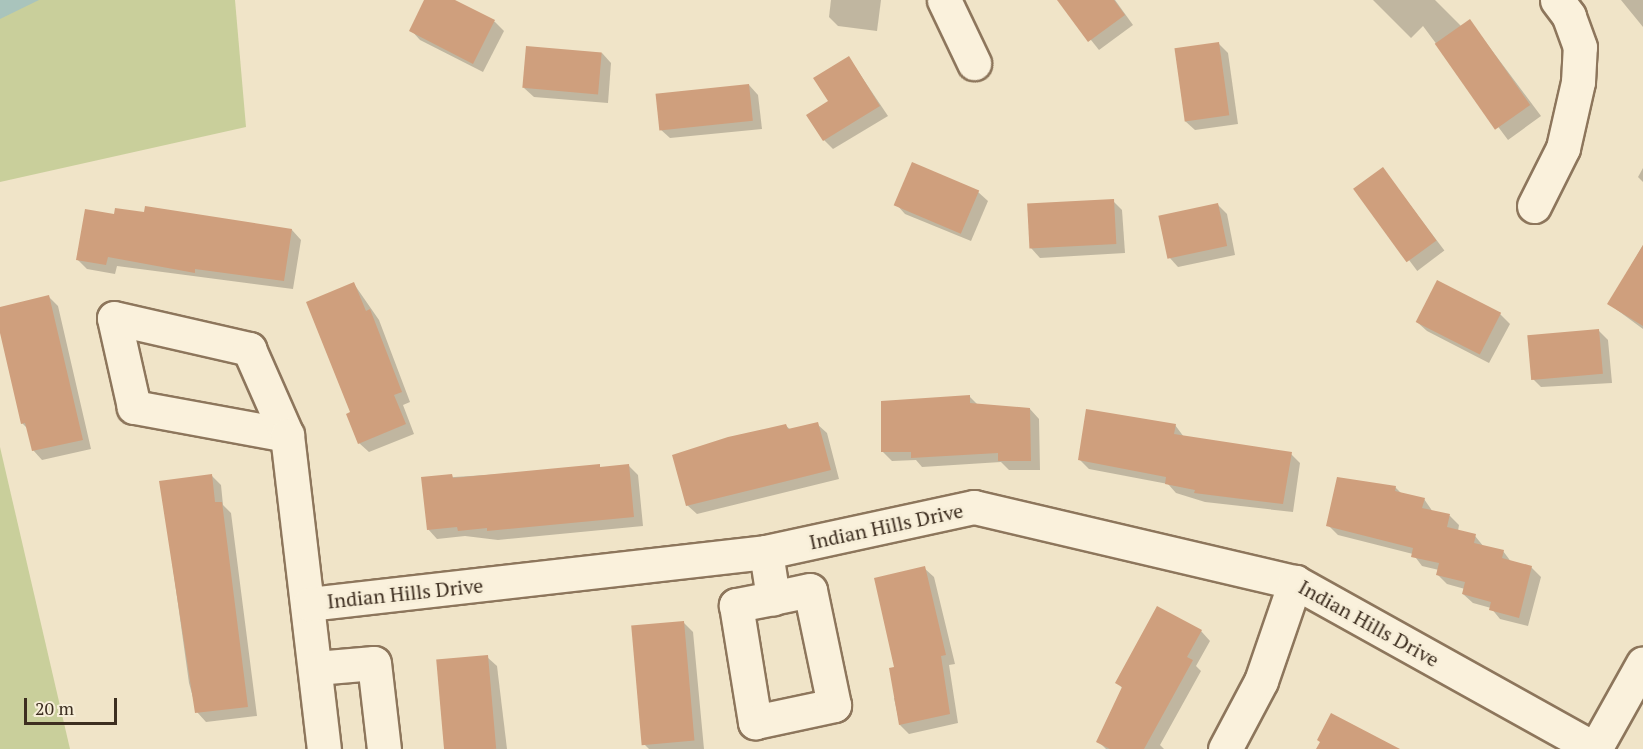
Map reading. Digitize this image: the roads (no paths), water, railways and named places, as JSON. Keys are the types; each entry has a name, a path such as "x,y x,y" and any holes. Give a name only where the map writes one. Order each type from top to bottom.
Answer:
{"street":[{"path":"944,0 974,63"},
{"path":"1534,206 1563,148 1578,82 1580,47 1569,16 1557,0"},
{"path":"286,435 134,407 114,318 249,349 286,435 309,604 324,749"},
{"name":"Indian Hills Drive","path":"309,604 766,552 974,507 1295,582 1595,749"},
{"path":"766,552 773,598"},
{"path":"1225,749 1261,681 1295,582"},
{"path":"316,668 374,663 384,749"},
{"path":"1595,749 1643,663"}],"water":[{"path":"0,0 39,0 0,19"}]}
